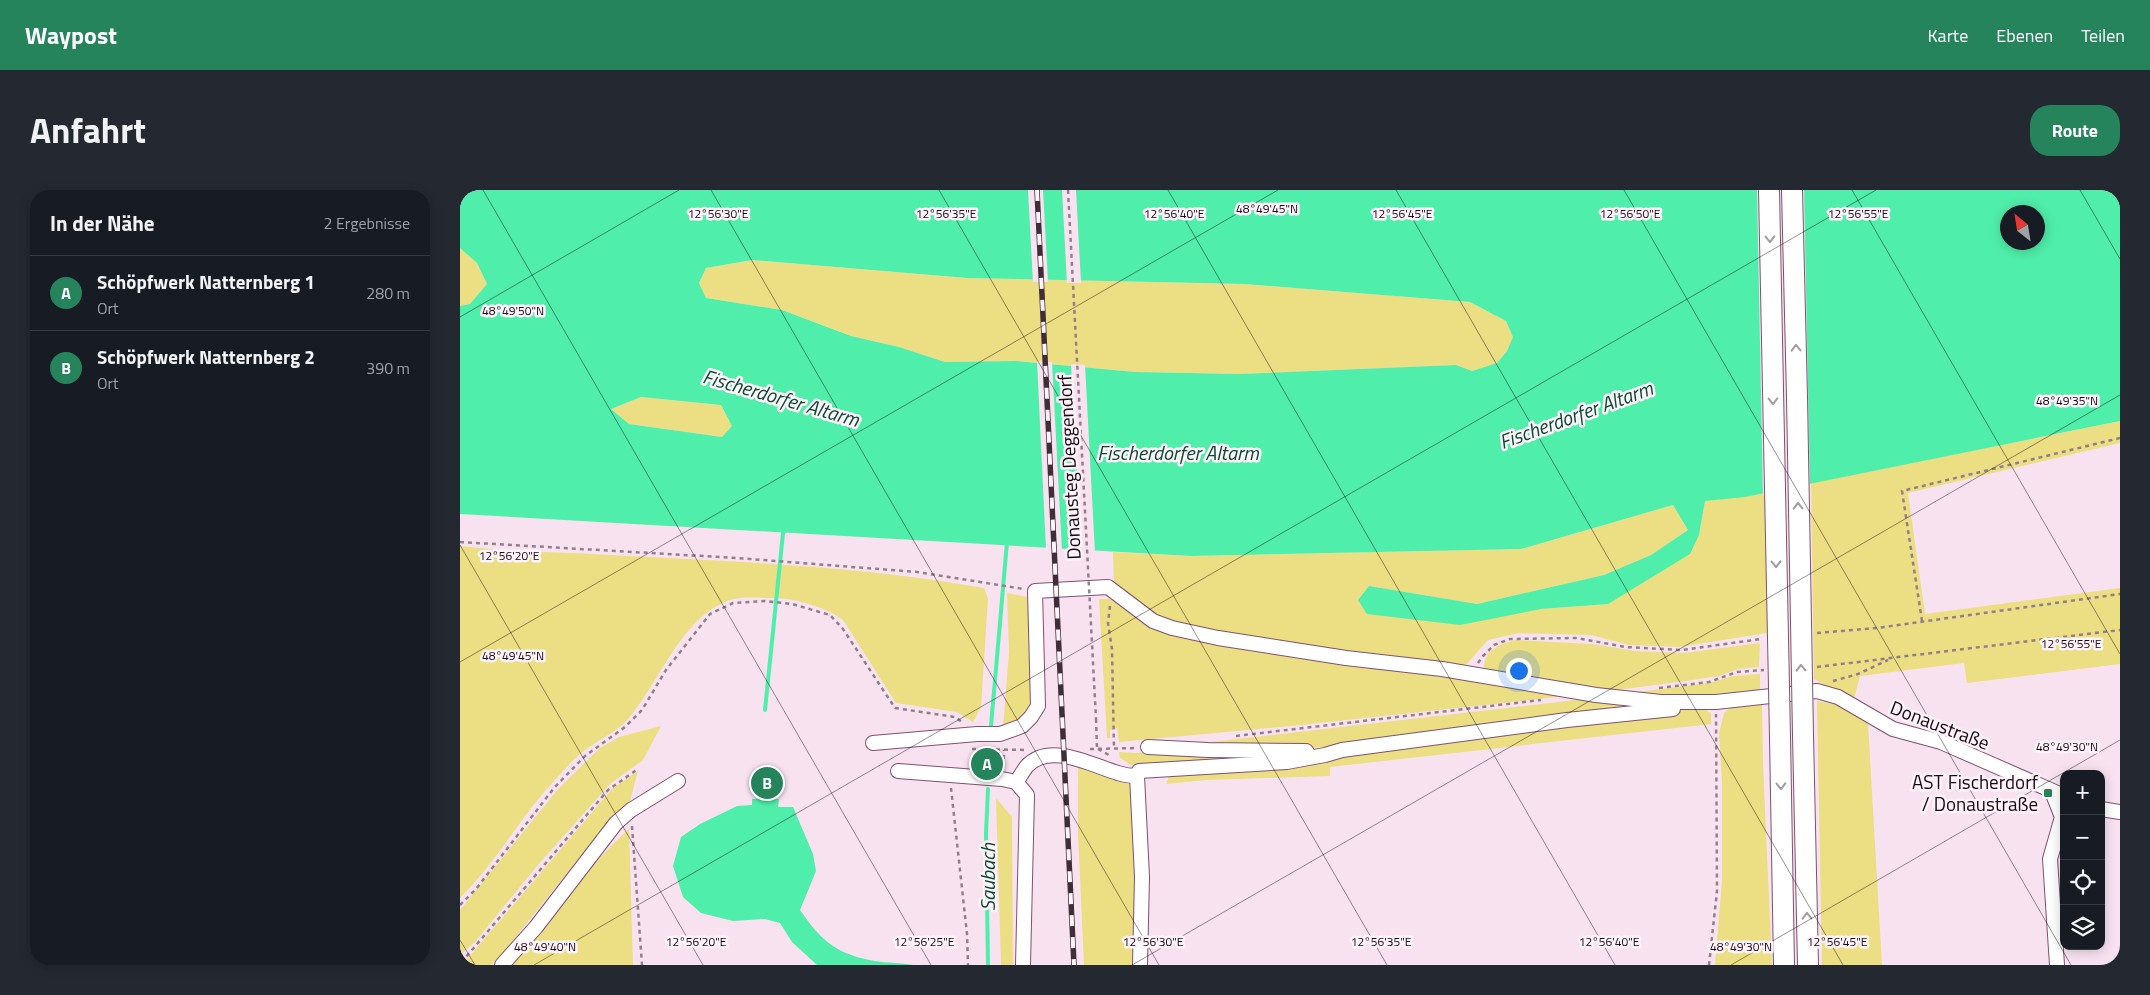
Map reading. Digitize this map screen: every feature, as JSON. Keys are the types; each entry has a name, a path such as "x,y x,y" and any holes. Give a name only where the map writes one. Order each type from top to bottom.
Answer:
{"highway":[{"path":"1769,190 1784,965"},
{"path":"1792,190 1808,965"}],"street":[{"path":"874,743 974,734 1000,734 1022,726 1032,717 1038,706 1035,591 1108,587 1153,621 1172,628 1218,638 1346,658 1442,669 1596,695 1661,702 1716,702 1817,691"},
{"name":"Donaustraße","path":"1817,691 1838,697 1893,729 1941,742 2058,794 2063,815"},
{"path":"1140,965 1142,877 1137,776 1139,771 1288,762 1352,749 1567,720 1669,710 1692,702"},
{"path":"1148,747 1306,751 1308,754 1304,759"},
{"path":"1016,782 1028,765 1052,755 1082,759 1119,774 1137,776"},
{"path":"898,772 971,777 1002,775 1016,782 1027,795 1023,965"},
{"path":"502,965 536,927 616,823 631,810 678,781"},
{"path":"2105,810 2120,812"},
{"name":"Donaustraße","path":"2056,965 2050,858 2060,826"}],"path":[{"name":"Donausteg Deggendorf","path":"1068,190 1097,748 1114,749"},
{"path":"1922,621 1902,491 2120,438"},
{"path":"460,542 737,558 917,572 1035,591"},
{"path":"1118,594 1110,604 1108,623 1112,649 1114,749 1148,747"},
{"path":"460,905 476,889 554,788 585,756 625,727 642,710 666,670 710,614 734,603 765,601 792,604 830,615 843,629 895,708 955,717 969,726 974,734"},
{"path":"1825,666 2120,630"},
{"path":"1817,691 1828,683 1858,674 1890,658"},
{"path":"1652,688 1709,682 1737,672"},
{"path":"1232,736 1542,700"},
{"path":"1709,965 1717,892 1716,702"},
{"path":"1002,775 1004,750"},
{"path":"460,961 466,957 608,790 638,770"},
{"path":"942,775 951,789 967,934 968,965"},
{"path":"631,810 642,965"}],"shaded area":[{"path":"460,248 477,263 487,284 470,304 460,306"},
{"path":"752,260 967,278 1245,284 1470,302 1506,321 1514,337 1507,351 1497,363 1472,371 1456,365 1239,374 1135,372 1016,361 945,362 899,347 851,336 782,310 706,298 699,283 706,268"},
{"path":"641,397 721,405 732,426 722,437 629,424 611,409"},
{"path":"2120,421 2120,443 1908,493 1925,614 2120,588 2120,664 1967,683 1964,663 1860,676 1854,699 1851,700 1814,679 1811,483"},
{"path":"1767,493 1767,633 1679,647 1629,645 1591,635 1519,633 1488,640 1465,666 1311,650 1185,630 1152,615 1114,584 1113,552 1191,556 1521,549 1673,505 1688,530 1651,555 1604,575 1477,604 1369,586 1358,600 1541,609 1608,604 1699,535 1705,501"},
{"path":"460,546 838,569 935,580 984,588 988,599 981,707 973,722 957,712 896,703 843,620 828,611 789,599 740,598 730,600 713,608 685,635 640,704 628,719 614,731 582,752 565,768 534,804 483,873 460,898"},
{"path":"1007,593 1027,597 1034,639 1035,701 1023,720 1003,729 1009,652"},
{"path":"1099,599 1109,599 1162,630 1561,694 1557,697 1291,726 1119,742 1117,728 1110,730 1110,738 1107,738"},
{"path":"1515,640 1592,644 1635,651 1684,653 1760,643 1759,667 1738,669 1719,676 1609,691 1492,675 1484,667 1487,656 1498,646"},
{"path":"1760,674 1760,690 1695,699 1630,693 1709,683 1733,676"},
{"path":"1584,699 1667,704 1367,744 1313,748 1186,747 1185,745"},
{"path":"1817,701 1840,705 1868,723 1882,965 1822,965"},
{"path":"1762,702 1772,965 1715,965 1722,880 1722,783 1719,733 1724,713 1733,705"},
{"path":"1699,706 1711,713 1711,724 1330,767 1330,776 1206,780 1166,784 1170,774 1669,714"},
{"path":"661,726 643,760 610,784 537,866 475,942 460,955 460,910 559,788 600,748 619,737"},
{"path":"1119,752 1298,754 1136,768 1120,758"},
{"path":"1078,763 1105,772 1130,785 1134,784 1138,965 1084,965 1078,834"},
{"path":"638,771 630,801 616,812 498,959 491,965 460,965 469,957 612,789"},
{"path":"996,798 1012,817 1013,965 1001,965"},
{"path":"629,829 633,965 512,965 582,878"}],"water":[{"name":"Fischerdorfer Altarm","path":"460,190 2120,190 2120,421 1745,497 1705,501 1699,535 1690,554 1608,604 1541,609 1460,625 1367,614 1358,600 1369,586 1477,604 1604,575 1651,555 1688,530 1673,505 1521,549 1191,556 460,514 460,306 470,304 487,284 477,263 460,248","holes":["752,260 967,278 1245,284 1470,302 1506,321 1513,337 1507,351 1497,363 1472,371 1456,365 1239,374 1135,372 1016,361 945,362 899,347 851,336 782,310 706,298 699,283 706,268","641,397 721,405 732,426 722,437 629,424 611,409"]},
{"path":"752,799 779,799 778,807 793,807 813,854 816,871 800,910 815,930 832,945 851,955 875,961 914,965 817,965 792,942 780,923 765,919 733,921 701,913 683,897 673,866 681,837 700,824 737,806 752,805"}],"pier":[{"path":"1028,190 1043,190 1048,282 1033,282"},
{"path":"1062,190 1076,190 1081,283 1067,283"},
{"path":"1757,190 1804,190 1810,486 1763,496"},
{"path":"1037,361 1052,362 1062,551 1046,550"},
{"path":"1071,364 1085,365 1095,553 1081,552"}],"waterway":[{"path":"765,710 783,533 786,529"},
{"path":"991,726 1007,542"},
{"name":"Saubach","path":"988,789 986,833 988,965"}],"railway":[{"path":"1037,190 1074,965"}],"place":[{"name":"Schöpfwerk Natternberg 1","path":"987,764"},
{"name":"Schöpfwerk Natternberg 2","path":"767,783"},
{"name":"AST Fischerdorf / Donaustraße","path":"2048,793"}]}
